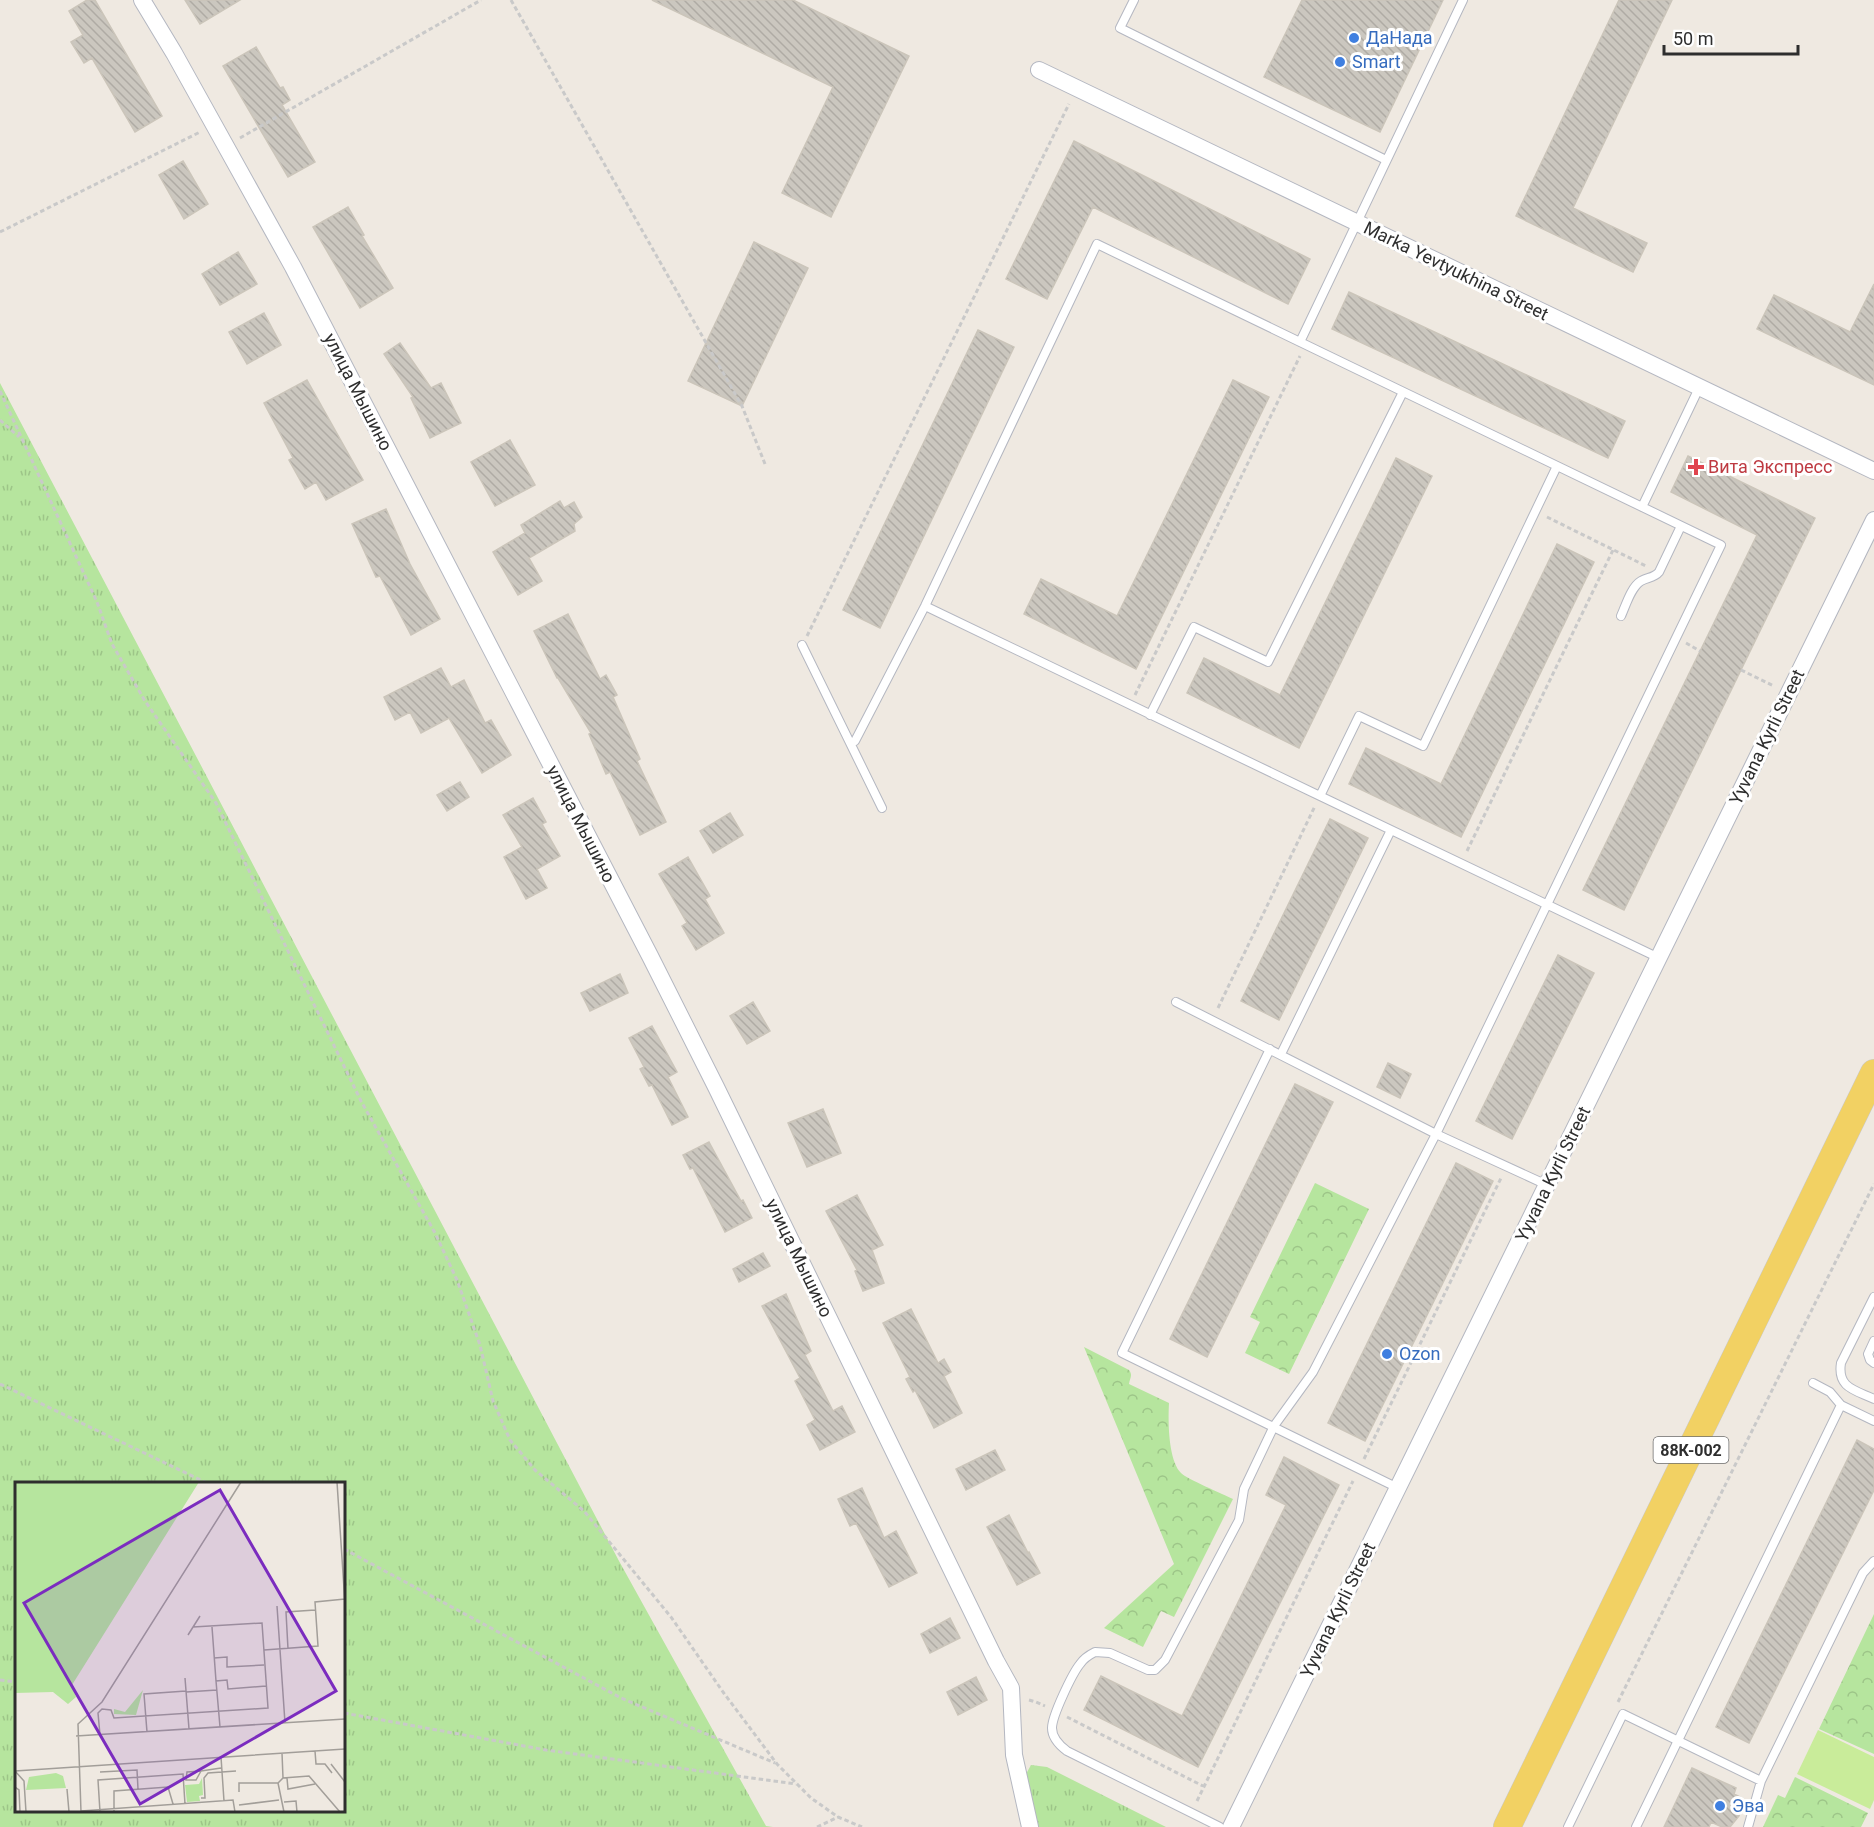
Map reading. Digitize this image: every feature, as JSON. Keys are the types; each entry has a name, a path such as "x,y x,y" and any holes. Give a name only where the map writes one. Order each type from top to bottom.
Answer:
{"main road":[{"name":"88К-002","path":"1507,1827 1874,1073"}],"street":[{"name":"улица Мышино","path":"142,0 293,267 701,1057 1011,1688 1014,1755 1030,1827"},
{"name":"Marka Yevtyukhina Street","path":"1039,70 1874,471"},
{"name":"Yyvana Kyrli Street","path":"1231,1827 1874,520"}],"lane":[{"path":"1134,0 1120,28 1386,160"},
{"path":"1303,343 1356,224 1463,0"},
{"path":"855,741 925,606 1097,244 1721,545 1436,1134 1312,1372 1274,1426 1244,1489 1239,1520 1165,1660 1155,1670 1148,1670 1110,1653 1095,1652 1080,1664 1056,1712 1052,1727 1056,1741 1061,1747 1220,1827"},
{"path":"1642,507 1699,388"},
{"path":"1150,715 1194,627 1268,662 1403,392"},
{"path":"1320,796 1359,716 1423,746 1557,466"},
{"path":"1621,616 1635,586 1639,582 1656,576 1659,572 1681,526"},
{"path":"925,606 1659,958"},
{"path":"802,645 882,808"},
{"path":"1281,1054 1391,830"},
{"path":"1176,1002 1436,1134 1547,1185"},
{"path":"1270,1049 1122,1353 1398,1488"},
{"path":"1874,1297 1839,1371 1844,1383 1850,1388 1874,1399"},
{"path":"1874,1341 1868,1354 1874,1363"},
{"path":"1813,1383 1830,1392 1841,1406 1874,1422"},
{"path":"1636,1827 1841,1406"},
{"path":"1748,1827 1761,1781 1863,1573 1874,1561"},
{"path":"1568,1827 1623,1714 1761,1781"}],"path":[{"path":"226,146 481,0"},
{"path":"511,0 742,406 765,464"},
{"path":"802,645 1077,88"},
{"path":"0,232 214,125"},
{"path":"1130,705 1303,343"},
{"path":"0,392 97,602 112,644 145,701 216,803 361,1101 435,1233 457,1280 476,1334 493,1401 510,1440 535,1470 584,1511 670,1617 777,1764 811,1798 838,1817 862,1827"},
{"path":"0,420 21,440"},
{"path":"1535,511 1659,572"},
{"path":"1461,864 1613,550"},
{"path":"1741,670 1789,693"},
{"path":"1212,1020 1320,796"},
{"path":"1191,1812 1507,1167"},
{"path":"1614,1709 1874,1184"},
{"path":"0,1384 205,1482"},
{"path":"345,1550 621,1698 777,1764"},
{"path":"0,1680 15,1682"},
{"path":"1036,1702 1204,1786"},
{"path":"345,1713 546,1750 798,1785"},
{"path":"817,1827 838,1817"}],"green space":[{"path":"0,383 619,1561 766,1826 773,1827 0,1827"},
{"path":"1315,1183 1369,1209 1289,1374 1245,1353 1260,1322 1250,1317"},
{"path":"1084,1347 1129,1370 1131,1375 1129,1384 1169,1403 1171,1450 1181,1473 1233,1499 1174,1617 1161,1611 1143,1647 1104,1628 1174,1564"},
{"path":"1874,1614 1874,1754 1819,1729"},
{"path":"1818,1730 1874,1757 1874,1800 1870,1809 1797,1774"},
{"path":"1031,1765 1047,1767 1166,1827 1038,1827 1026,1774"},
{"path":"1795,1777 1868,1813 1861,1827 1763,1827 1778,1795 1785,1798"}],"building":[{"path":"87,0 95,0 162,116 135,132 92,58 84,63 71,42 83,35 69,11"},
{"path":"185,0 240,0 200,24"},
{"path":"652,0 793,0 909,56 831,217 782,193 833,87"},
{"name":"ДаНада","path":"1302,0 1443,0 1380,132 1264,77"},
{"path":"1619,0 1672,0 1573,208 1647,243 1633,272 1516,216"},
{"path":"256,47 280,88 283,87 290,100 282,105 315,162 288,177 223,66"},
{"path":"1074,141 1310,259 1288,304 1093,207 1047,299 1006,279"},
{"path":"183,161 208,204 184,219 159,175"},
{"path":"348,207 364,235 362,236 393,288 360,308 313,227"},
{"path":"754,242 808,268 742,406 688,381"},
{"path":"238,252 257,284 220,305 202,274"},
{"path":"1874,284 1874,385 1757,329 1774,295 1850,332"},
{"path":"1349,292 1625,421 1608,458 1332,329"},
{"path":"264,313 281,345 247,364 229,332"},
{"path":"978,330 1014,347 880,628 843,610"},
{"path":"400,343 431,388 441,383 461,423 430,438 411,398 413,397 384,354"},
{"path":"307,380 363,480 326,500 316,482 305,489 289,460 293,458 264,403"},
{"path":"1233,380 1269,397 1136,669 1024,614 1041,579 1117,616"},
{"path":"510,440 535,485 495,506 471,462"},
{"path":"1688,456 1815,518 1624,910 1583,890 1757,535 1671,492"},
{"path":"1396,458 1432,476 1299,748 1187,693 1204,658 1280,695"},
{"path":"560,501 564,508 574,502 582,517 574,524 575,531 529,558 542,581 518,595 493,552 525,533 521,525"},
{"path":"386,509 410,564 440,619 411,635 380,576 376,577 352,524"},
{"path":"1557,544 1594,562 1461,837 1349,784 1366,748 1441,784"},
{"path":"568,614 600,679 606,675 617,695 613,697 640,759 637,761 666,822 640,835 610,772 606,774 589,734 591,733 557,678 534,631"},
{"path":"441,668 451,687 464,680 485,723 491,720 511,755 482,773 449,718 421,733 410,712 395,720 384,697"},
{"path":"460,782 469,797 447,811 437,795"},
{"path":"533,798 546,822 542,824 560,856 537,869 547,888 526,899 504,857 522,847 503,815"},
{"path":"730,813 743,835 713,853 700,831"},
{"path":"1330,819 1368,838 1279,1020 1241,1001"},
{"path":"688,857 710,896 705,899 724,933 696,950 682,926 687,923 659,874"},
{"path":"1558,955 1594,973 1512,1139 1476,1121"},
{"path":"620,974 628,993 590,1011 581,993"},
{"path":"753,1002 770,1031 747,1044 730,1016"},
{"path":"652,1026 677,1072 668,1077 688,1117 672,1125 652,1085 649,1086 640,1069 644,1067 629,1038"},
{"path":"1388,1063 1411,1074 1400,1098 1377,1087"},
{"path":"1295,1084 1333,1102 1207,1357 1170,1339"},
{"path":"823,1109 841,1153 807,1167 788,1123"},
{"path":"709,1142 752,1218 725,1232 693,1168 690,1169 683,1155"},
{"path":"1456,1163 1493,1181 1365,1441 1328,1423"},
{"path":"857,1195 883,1245 872,1250 884,1283 863,1291 855,1271 857,1270 826,1211"},
{"path":"763,1253 770,1266 739,1282 733,1269"},
{"path":"786,1294 811,1351 805,1355 833,1411 842,1406 855,1432 820,1450 807,1425 815,1420 795,1381 800,1378 762,1306"},
{"path":"911,1309 938,1363 944,1359 951,1372 944,1376 962,1413 934,1428 915,1390 913,1392 906,1379 910,1377 883,1323"},
{"path":"1857,1440 1874,1449 1874,1490 1749,1743 1716,1727"},
{"path":"995,1450 1005,1470 966,1490 956,1469"},
{"path":"1284,1457 1339,1485 1198,1767 1084,1710 1101,1676 1182,1716 1286,1505 1266,1495"},
{"path":"862,1488 884,1538 896,1531 917,1573 889,1587 856,1523 850,1526 838,1499"},
{"path":"1009,1515 1040,1573 1017,1585 987,1527"},
{"path":"950,1618 960,1638 930,1653 921,1634"},
{"path":"976,1677 987,1700 958,1715 947,1692"},
{"path":"1692,1768 1736,1788 1734,1794 1742,1798 1742,1807 1739,1816 1730,1827 1722,1827 1711,1822 1709,1827 1664,1827"}],"place":[{"name":"ДаНада","path":"1354,38"},
{"name":"Smart","path":"1340,62"},
{"name":"Вита Экспресс","path":"1696,467"},
{"name":"Ozon","path":"1387,1354"},
{"name":"Эва","path":"1720,1806"}]}
